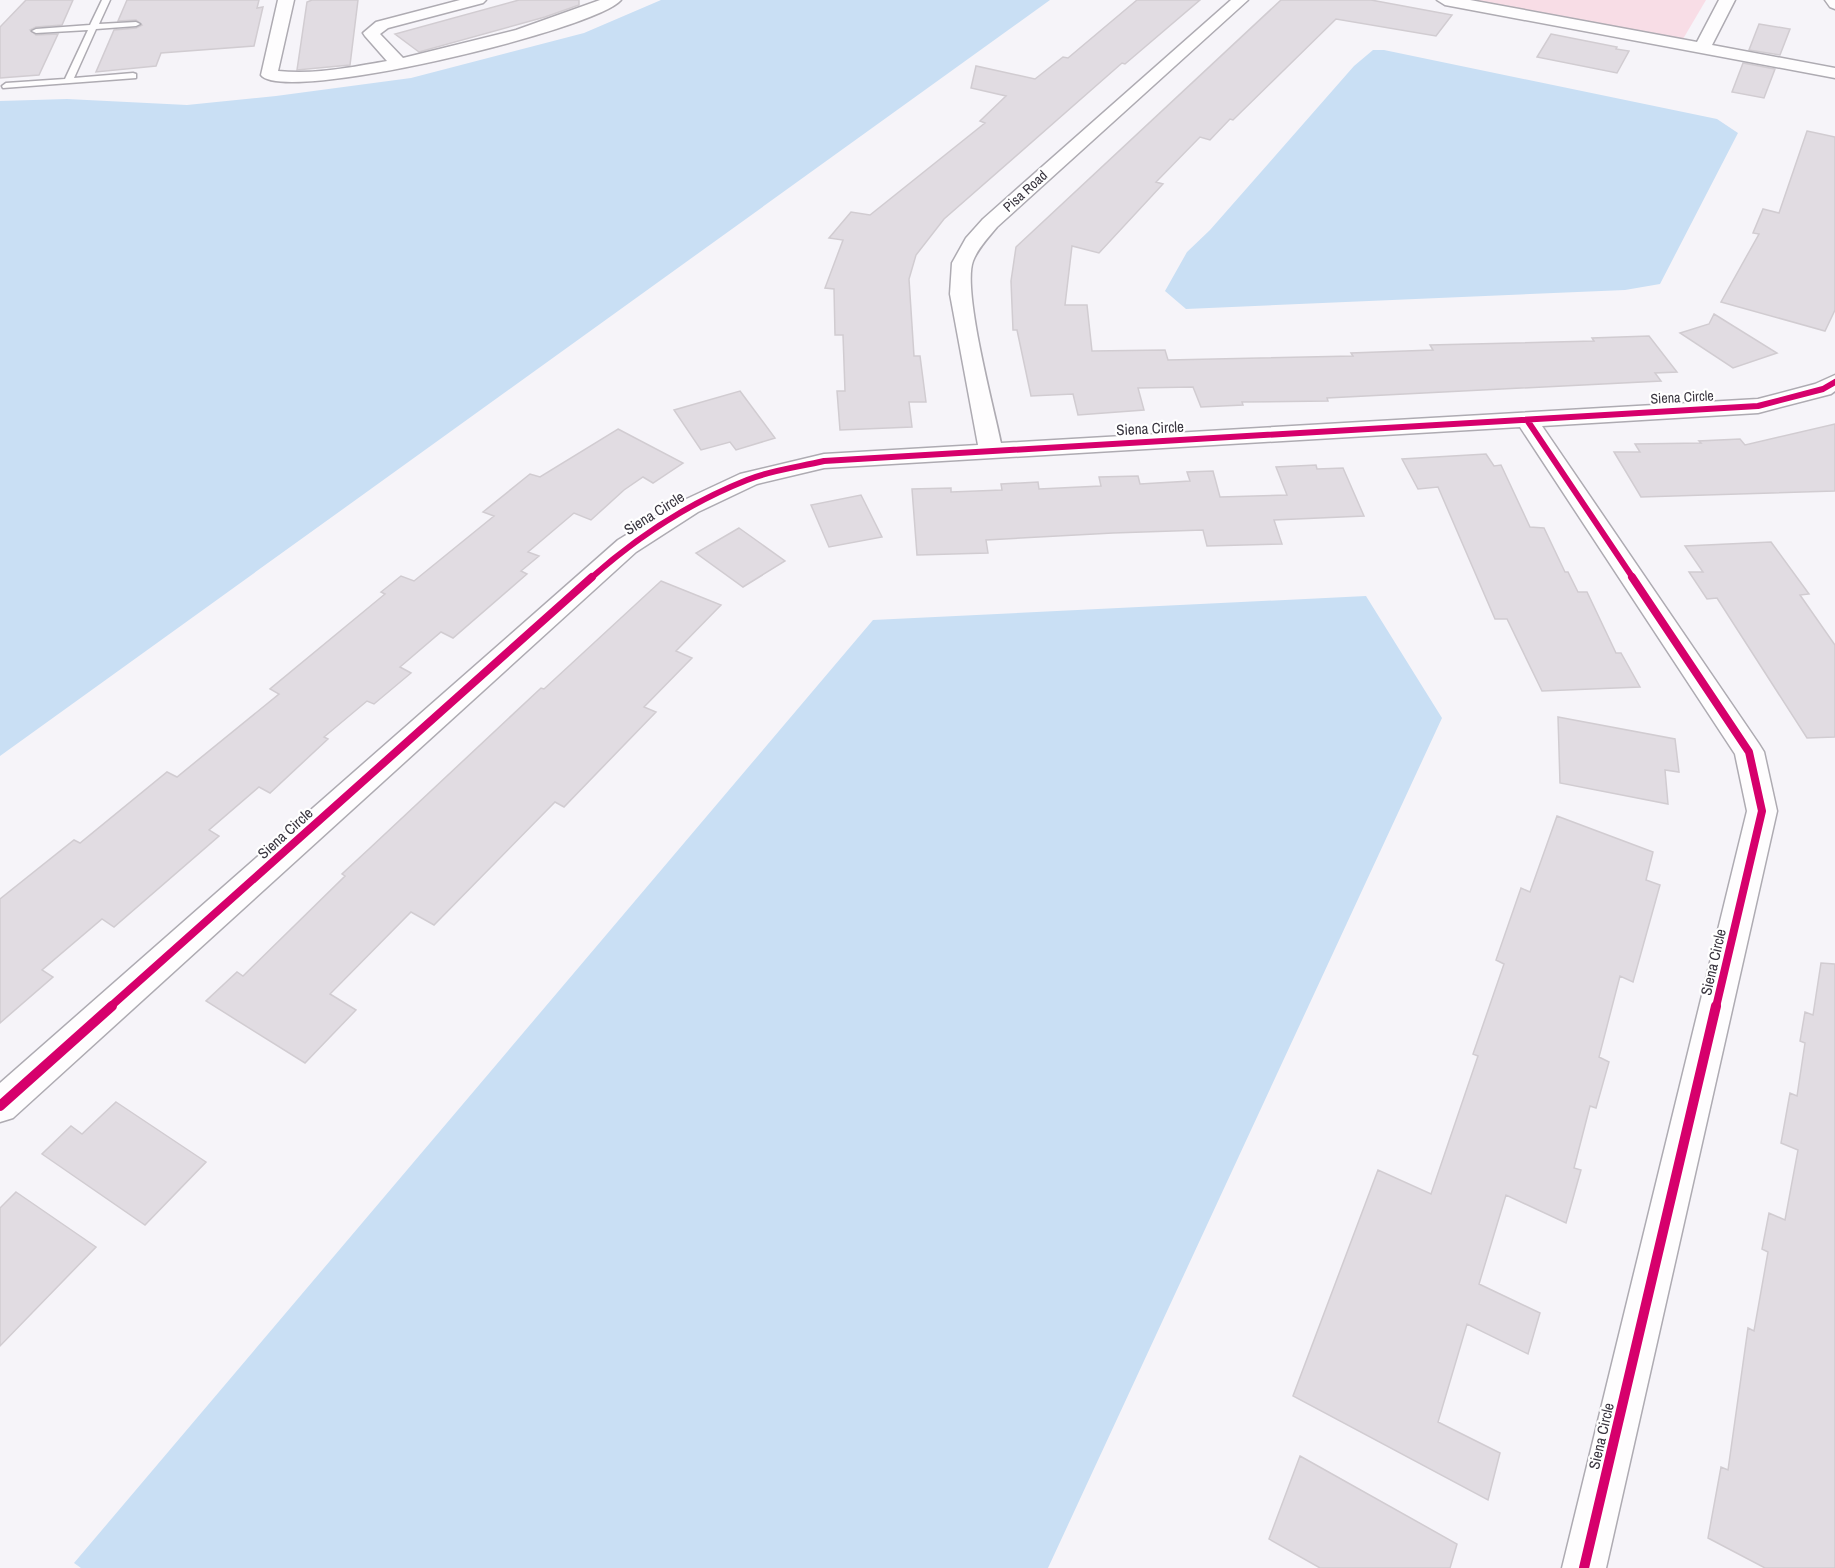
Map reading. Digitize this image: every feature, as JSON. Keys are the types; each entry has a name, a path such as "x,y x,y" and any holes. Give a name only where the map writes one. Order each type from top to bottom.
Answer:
{"street":[{"path":"286,0 269,75 308,79 399,64 494,43 572,18 613,0"},
{"path":"399,64 371,33 382,25 478,0"},
{"name":"Pisa Road","path":"991,451 960,294 962,263 973,242 990,223 1240,0"},
{"path":"1445,0 1835,73"},
{"path":"1702,49 1727,0"},
{"name":"Siena Circle","path":"0,1106 627,546 689,507 749,479 825,461 1758,406 1824,389 1835,382"},
{"name":"Siena Circle","path":"1527,420 1749,752 1762,812 1584,1568"}],"lane":[{"path":"68,81 106,0"},
{"path":"36,31 136,24"},
{"path":"6,86 133,76"}],"shaded area":[{"path":"1474,0 1706,0 1683,39"}],"water":[{"path":"661,0 1050,0 0,756 0,101 67,99 187,105 411,78 584,33"},
{"path":"1373,50 1384,50 1717,119 1738,133 1660,284 1625,290 1186,309 1165,291 1187,252 1210,230 1354,66"},
{"path":"1366,596 1442,718 1048,1568 81,1568 74,1563 873,620"}],"building":[{"path":"26,0 73,0 62,25 36,27 30,30 36,35 58,34 39,75 0,78 0,27"},
{"path":"127,0 259,0 257,8 263,7 254,46 161,53 156,66 96,72 114,30 136,28 142,25 136,20 118,21"},
{"path":"312,0 358,0 350,65 297,70 307,2"},
{"path":"519,0 579,0 579,5 545,17 419,52 395,34"},
{"path":"1137,0 1200,0 1125,64 1122,63 944,219 916,255 909,279 914,356 920,356 926,402 909,402 912,427 840,430 837,391 845,391 843,335 835,335 834,289 825,288 843,240 829,238 851,212 870,215 985,123 980,121 1006,96 971,88 976,66 1035,79 1063,57 1068,58"},
{"path":"1281,0 1371,0 1452,15 1436,36 1336,19 1210,140 1200,137 1156,182 1163,184 1099,253 1072,246 1065,305 1087,305 1092,351 1165,350 1168,360 1353,356 1351,353 1433,350 1430,345 1594,341 1592,338 1649,336 1677,372 1655,373 1661,381 1327,398 1328,401 1242,402 1243,405 1201,407 1193,387 1138,388 1144,410 1078,415 1073,394 1031,396 1017,330 1013,330 1011,281 1016,247"},
{"path":"1759,24 1790,29 1780,55 1749,50"},
{"path":"1551,34 1629,51 1617,73 1537,57"},
{"path":"1743,63 1775,69 1764,98 1732,92"},
{"path":"1807,131 1835,137 1835,310 1825,331 1721,302 1759,234 1753,233 1763,209 1779,213"},
{"path":"1714,314 1777,353 1733,368 1680,333 1709,324"},
{"path":"740,391 775,438 736,450 730,442 701,450 674,410"},
{"path":"1835,424 1835,491 1641,497 1614,452 1640,452 1635,444 1701,443 1699,441 1740,439 1745,445"},
{"path":"618,429 683,463 653,483 643,477 624,490 591,520 574,513 528,552 539,556 521,571 527,574 453,638 441,632 400,667 411,673 374,704 367,701 324,737 328,739 270,793 259,787 209,830 219,836 114,927 102,919 42,970 53,977 0,1023 0,899 74,840 80,843 167,772 177,777 279,694 270,689 385,594 381,592 401,576 414,581 494,516 483,512 530,474 540,477"},
{"path":"1486,454 1494,466 1501,465 1530,527 1544,528 1565,572 1568,572 1578,592 1587,592 1616,653 1621,653 1640,687 1542,691 1507,619 1495,619 1438,487 1418,489 1402,459"},
{"path":"1316,465 1317,469 1343,468 1364,516 1274,520 1282,544 1207,546 1203,530 986,540 988,553 917,555 912,489 951,488 951,492 1002,490 1001,484 1038,482 1039,489 1101,486 1099,477 1138,476 1140,484 1190,481 1187,472 1213,471 1220,497 1287,495 1276,467"},
{"path":"861,495 882,537 829,547 811,505"},
{"path":"739,528 785,561 743,587 696,553"},
{"path":"1771,542 1809,594 1800,595 1835,645 1835,737 1807,738 1717,598 1707,599 1689,572 1703,572 1685,546"},
{"path":"661,581 721,605 676,651 692,658 644,707 656,712 564,807 555,802 434,925 411,912 330,994 356,1010 305,1063 206,1001 237,972 243,976 345,876 342,874 541,688 544,689"},
{"path":"1558,717 1675,739 1679,772 1665,770 1668,804 1560,783"},
{"path":"1557,816 1653,852 1646,880 1660,885 1633,982 1620,976 1599,1057 1609,1062 1596,1108 1590,1106 1574,1168 1581,1170 1566,1223 1506,1195 1479,1284 1540,1313 1528,1354 1467,1324 1438,1422 1500,1453 1488,1500 1293,1396 1378,1170 1431,1194 1478,1056 1473,1054 1504,964 1496,960 1521,888 1530,892"},
{"path":"1821,963 1835,964 1835,1568 1765,1568 1708,1538 1721,1467 1728,1470 1748,1328 1754,1331 1768,1252 1762,1249 1769,1213 1785,1220 1798,1150 1781,1143 1790,1093 1797,1096 1805,1043 1800,1041 1805,1012 1813,1015"},
{"path":"116,1102 206,1162 145,1225 42,1154 71,1126 82,1134"},
{"path":"16,1192 96,1247 0,1346 0,1208"},
{"path":"1300,1456 1457,1544 1450,1568 1320,1568 1269,1539"}],"cycle path":[{"path":"0,1106 627,546 689,507 749,479 824,461 1758,406 1823,389 1835,382"},
{"path":"1527,420 1749,752 1762,811 1584,1568"}]}
